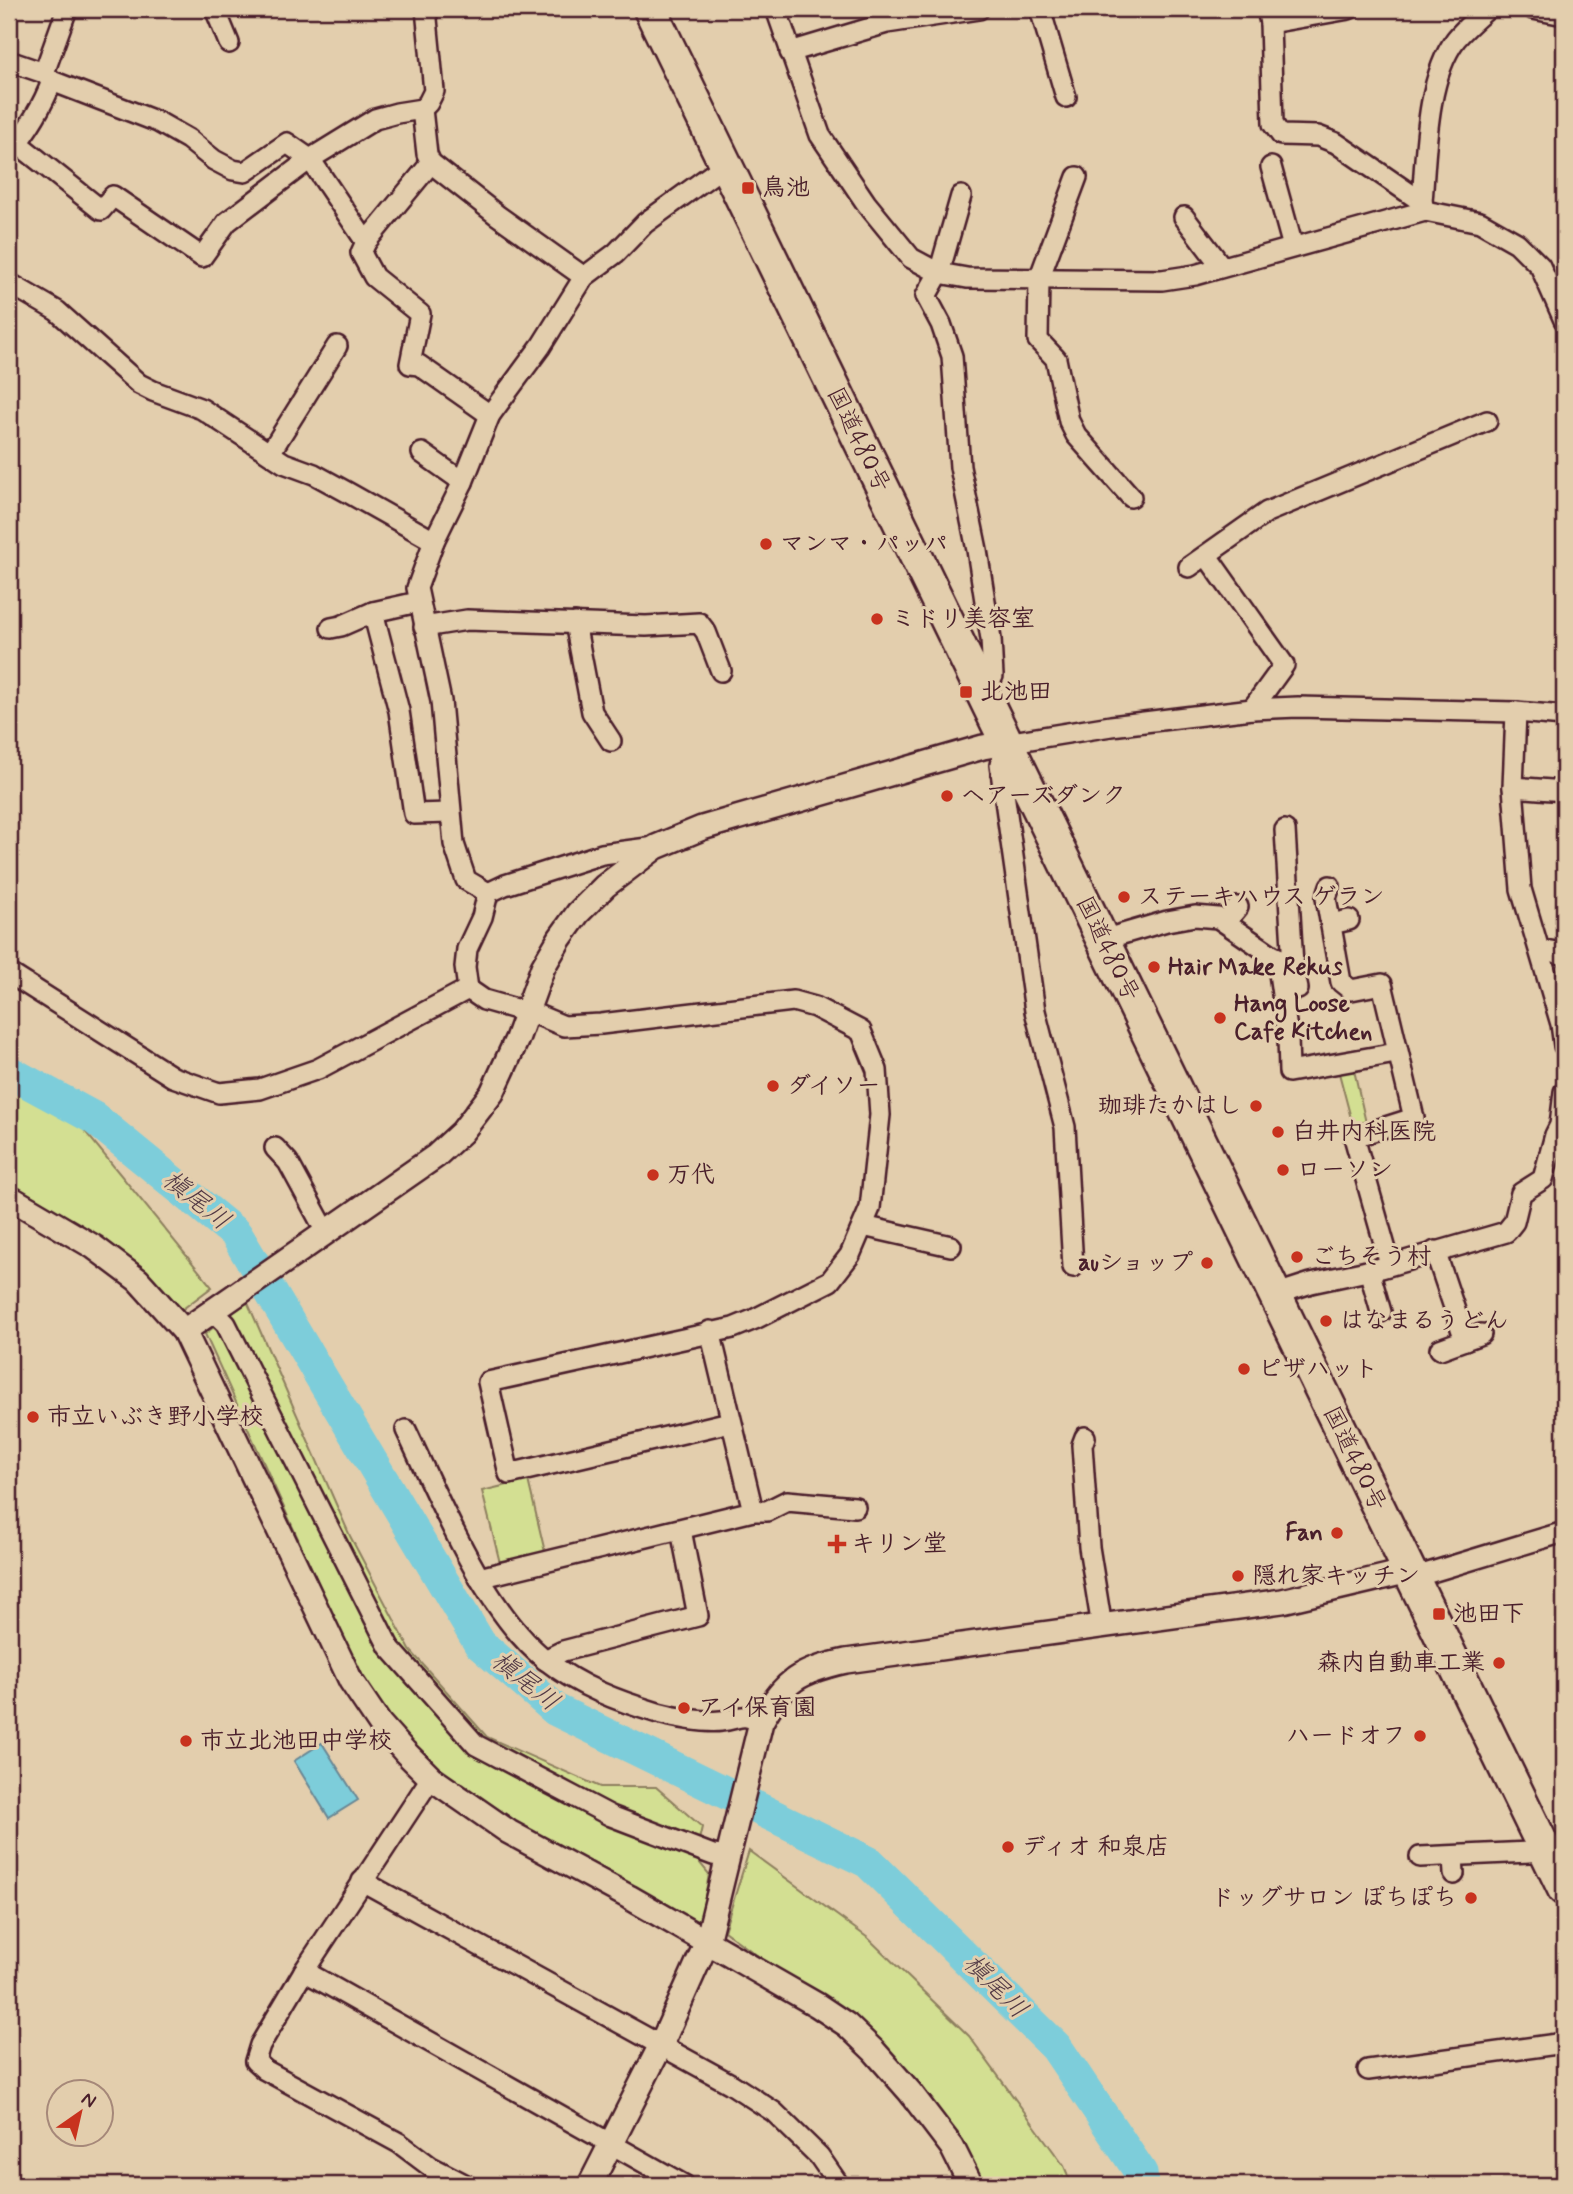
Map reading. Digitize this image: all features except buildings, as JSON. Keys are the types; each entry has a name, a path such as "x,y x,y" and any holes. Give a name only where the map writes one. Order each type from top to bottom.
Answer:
{"highway":[{"name":"国道480号","path":"650,9 1564,1889"}],"street":[{"path":"67,9 43,104 13,148 101,210 113,197 202,257 227,222 310,159 375,119 422,109 428,103 434,91 426,9"},
{"path":"215,9 229,43"},
{"path":"776,9 820,135 866,203 911,258 939,273 967,278 1162,280 1222,267 1424,207"},
{"path":"790,52 887,23 979,9"},
{"path":"1040,9 1066,97"},
{"path":"1349,9 1268,16 1273,124 1281,135 1318,136 1336,143 1424,207 1480,222 1517,243 1540,266 1559,297 1564,320"},
{"path":"1424,207 1430,109 1444,61 1455,41 1487,9"},
{"path":"1534,9 1564,15"},
{"path":"9,61 158,122 233,170 245,172 286,143 310,159 366,242"},
{"path":"422,109 426,154 431,163 497,215 584,277"},
{"path":"431,163 366,242 360,253 374,277 420,314 410,364 419,365 490,415"},
{"path":"488,893 467,880 454,844 441,701 417,588 434,541 463,482 490,415 541,346 584,277 615,253 645,223 725,165"},
{"path":"1270,167 1293,247"},
{"path":"238,171 257,201"},
{"path":"1077,177 1038,279 1038,340 1056,359 1069,421 1076,435 1131,498"},
{"path":"961,196 939,273 926,296 941,324 952,356 960,467 991,639 993,676 982,692"},
{"path":"1184,217 1222,267"},
{"path":"9,283 57,311 139,384 202,409 284,463 314,474 434,541"},
{"path":"270,453 337,346"},
{"path":"1189,567 1267,512 1487,421"},
{"path":"422,453 463,482"},
{"path":"1207,556 1284,665 1252,709"},
{"path":"331,628 373,612 418,602"},
{"path":"373,612 399,711 414,814 450,813"},
{"path":"424,626 467,621 669,626 699,623 706,632 721,671"},
{"path":"575,623 592,712 611,741"},
{"path":"184,1331 436,1156 461,1132 492,1093 517,1039 543,967 560,938 578,913 605,886 656,847 702,828 983,747 1111,726 1252,709 1298,707 1516,712 1564,716"},
{"path":"1516,712 1513,787 1521,889 1561,1024 1564,1045"},
{"path":"1006,743 1000,765 1035,1011 1065,1128 1073,1267"},
{"path":"1513,787 1564,790"},
{"path":"1285,830 1298,871 1287,962 1279,973 1289,1072 1396,1053"},
{"path":"488,893 602,854 656,847"},
{"path":"1330,886 1326,898 1340,922 1340,982 1351,990 1390,985 1396,1053 1413,1118 1353,1137 1390,1265"},
{"path":"488,893 482,917 467,949 465,967 468,989 484,1000 564,1026 793,1001 815,1007 861,1031 877,1070 880,1115 870,1208 849,1255 830,1281 733,1328 488,1382 509,1474 730,1422"},
{"path":"1102,940 1167,921 1195,916 1218,918 1232,915 1287,962 1298,989"},
{"path":"1541,952 1551,951 1564,955"},
{"path":"9,973 173,1077 219,1093 260,1089 318,1069 468,989"},
{"path":"1274,1295 1506,1232 1514,1222 1521,1193 1543,1179 1555,1135 1562,1125 1564,1092"},
{"path":"286,1152 320,1236"},
{"path":"9,1197 94,1247 138,1280 184,1331 351,1681 380,1724 404,1752 431,1778 509,1832 707,1942 847,2025 910,2092 952,2147 971,2185"},
{"path":"863,1226 951,1247"},
{"path":"1435,1251 1473,1337 1440,1349"},
{"path":"1369,1270 1381,1312"},
{"path":"215,1308 226,1324 389,1647 476,1745 611,1816 713,1855 730,1851"},
{"path":"710,1331 753,1511"},
{"path":"406,1430 430,1460 480,1578 522,1637 545,1660 606,1696 662,1714 720,1722 746,1715 760,1730"},
{"path":"1085,1437 1082,1445 1089,1547 1102,1627"},
{"path":"480,1578 753,1511 767,1511 788,1501 836,1497 855,1507"},
{"path":"545,1660 563,1651 698,1616 681,1530"},
{"path":"590,2185 660,2047 707,1942 760,1730 774,1698 795,1678 817,1667 860,1659 1282,1601 1409,1572 1425,1574 1564,1532"},
{"path":"431,1778 304,1971 260,2045 255,2061 265,2070 399,2143 432,2167 466,2185"},
{"path":"1420,1857 1454,1865 1530,1852 1543,1846"},
{"path":"362,1881 731,2084 774,2112 819,2156 839,2185"},
{"path":"304,1971 684,2185"},
{"path":"1368,2070 1431,2053 1535,2038 1564,2043"}],"green space":[{"path":"1354,1070 1366,1123 1353,1126 1339,1073"},
{"path":"9,1087 80,1125 212,1287 180,1311 9,1190"},
{"path":"247,1301 350,1536 410,1650 487,1737 600,1787 656,1787 702,1827 695,1857 709,1874 700,1926 512,1825 434,1768 370,1697 205,1334"},
{"path":"528,1480 545,1552 500,1563 482,1491"},
{"path":"749,1851 868,1938 969,2036 1064,2166 1072,2185 977,2185 924,2089 877,2043 724,1931"}],"water":[{"path":"322,1743 358,1800 329,1818 294,1761"}],"waterway":[{"name":"槇尾川","path":"9,1072 94,1118 236,1234 480,1644 556,1710 868,1862 1056,2047 1141,2173 1142,2185"}],"place":[{"name":"鳥池","path":"748,188"},
{"name":"マンマ・パッパ","path":"766,544"},
{"name":"ミドリ美容室","path":"877,619"},
{"name":"北池田","path":"966,692"},
{"name":"ヘアーズダンク","path":"947,796"},
{"name":"ステーキハウス ゲラン","path":"1124,897"},
{"name":"Hair Make Rekus","path":"1154,967"},
{"name":"Hang Loose Cafe Kitchen","path":"1220,1018"},
{"name":"ダイソー","path":"773,1086"},
{"name":"珈琲たかはし","path":"1256,1106"},
{"name":"白井内科医院","path":"1278,1132"},
{"name":"ローソン","path":"1283,1170"},
{"name":"万代","path":"653,1175"},
{"name":"ごちそう村","path":"1297,1257"},
{"name":"auショップ","path":"1207,1263"},
{"name":"はなまるうどん","path":"1326,1321"},
{"name":"ピザハット","path":"1244,1369"},
{"name":"市立いぶき野小学校","path":"33,1417"},
{"name":"Fan","path":"1337,1533"},
{"name":"キリン堂","path":"837,1544"},
{"name":"隠れ家キッチン","path":"1238,1576"},
{"name":"池田下","path":"1439,1614"},
{"name":"森内自動車工業","path":"1499,1663"},
{"name":"アイ保育園","path":"684,1708"},
{"name":"ハードオフ","path":"1420,1736"},
{"name":"市立北池田中学校","path":"186,1741"},
{"name":"ディオ 和泉店","path":"1008,1847"},
{"name":"ドッグサロン ぽちぽち","path":"1471,1898"}]}
